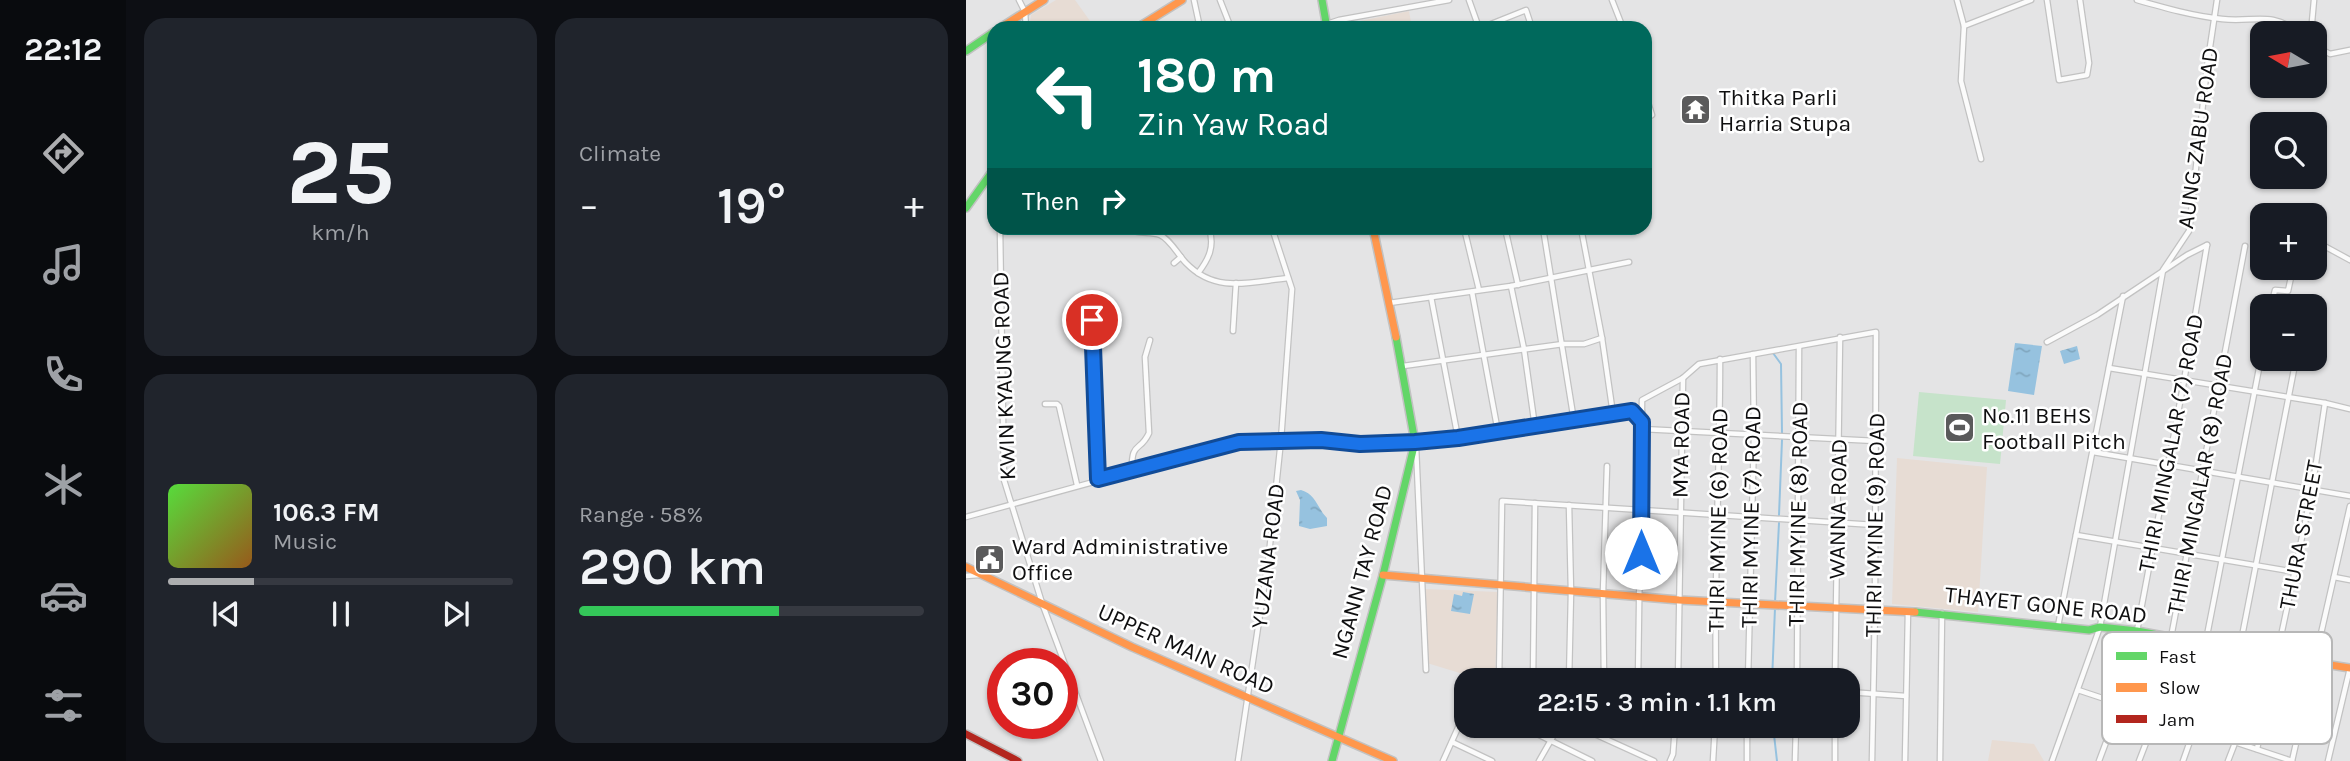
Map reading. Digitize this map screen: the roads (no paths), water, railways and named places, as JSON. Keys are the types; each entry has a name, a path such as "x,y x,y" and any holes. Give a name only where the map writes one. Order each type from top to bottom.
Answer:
{"main road":[{"path":"1011,21 1044,0"},
{"path":"1146,21 1182,0"},
{"path":"1322,0 1325,21"},
{"path":"966,51 987,37"},
{"path":"966,208 987,179"},
{"name":"NGANN TAY ROAD","path":"1332,761 1383,575 1415,442 1374,235"},
{"name":"UPPER MAIN ROAD","path":"966,567 1132,647 1392,761"},
{"name":"THAYET GONE ROAD","path":"1383,575 1679,600 1942,613 2057,627 2089,630 2100,627 2142,632"},
{"name":"THAYET GONE ROAD","path":"2332,665 2350,668"},
{"path":"966,734 1018,761"}],"street":[{"path":"1019,0 1025,12 1026,21"},
{"path":"1194,0 1198,21"},
{"path":"1220,0 1228,21"},
{"path":"1337,21 1449,0"},
{"path":"1469,0 1477,21"},
{"path":"1612,0 1620,21"},
{"path":"1957,0 1964,26 1961,81 1981,159"},
{"path":"1964,26 2031,0"},
{"path":"2047,0 2059,80 2087,75 2089,62 2080,0"},
{"path":"2137,0 2222,20 2279,21"},
{"name":"AUNG ZABU ROAD","path":"2052,761 2100,627 2163,270 2189,231 2217,0"},
{"path":"2312,21 2314,0"},
{"path":"1498,21 1526,10 1530,21"},
{"path":"2328,53 2350,50"},
{"name":"KWIN KYAUNG ROAD","path":"1000,235 1004,480 1042,603 1101,761"},
{"path":"1155,235 1161,236 1198,273 1215,283 1236,284 1288,278"},
{"path":"1198,273 1209,258 1212,235"},
{"name":"YUZANA ROAD","path":"1238,761 1258,634 1281,440 1292,289 1274,235"},
{"path":"1467,235 1479,290"},
{"path":"1507,235 1518,285"},
{"path":"1544,235 1574,421"},
{"path":"1582,235 1613,414"},
{"name":"THIRI MINGALAR (7) ROAD","path":"2137,631 2207,245 2163,270"},
{"name":"THIRI MINGALAR (8) ROAD","path":"2172,632 2245,246"},
{"path":"2327,246 2350,260"},
{"path":"1174,262 1181,257"},
{"path":"1389,303 1518,285 1629,262"},
{"path":"2047,342 2096,315 2163,270"},
{"path":"2273,294 2274,290 2288,291 2290,280"},
{"path":"1233,331 1236,284"},
{"path":"1511,286 1524,349 1535,427"},
{"path":"1472,292 1498,432"},
{"path":"1432,296 1458,438"},
{"path":"2057,627 2123,296"},
{"path":"1092,320 1098,479"},
{"name":"THIRI MYINE (9) ROAD","path":"1840,337 1877,333 1872,761"},
{"path":"1638,668 1642,400 1682,378 1699,364 1799,347 1840,337"},
{"name":"WANNA ROAD","path":"1835,668 1840,337"},
{"path":"1402,366 1563,344 1584,344 1602,338"},
{"path":"1132,471 1133,451 1146,440 1149,433 1145,357 1150,340"},
{"name":"THIRI MYINE (8) ROAD","path":"1797,668 1799,347"},
{"name":"THIRI MYINE (7) ROAD","path":"1748,668 1754,435 1753,354"},
{"name":"THIRI MYINE (6) ROAD","path":"1716,668 1720,359"},
{"path":"2109,368 2350,409"},
{"path":"2208,632 2258,371"},
{"path":"2242,632 2294,371"},
{"name":"MYA ROAD","path":"1678,668 1682,378"},
{"name":"THURA STREET","path":"2282,632 2312,490 2325,403"},
{"path":"1045,404 1057,404 1059,407 1077,485"},
{"path":"1632,411 1642,422"},
{"path":"966,517 1239,442 1415,442 1642,411"},
{"path":"1642,429 1876,441"},
{"path":"1415,442 1426,670"},
{"path":"2093,452 2350,496"},
{"path":"1604,668 1607,466"},
{"path":"1499,668 1501,501 1875,525"},
{"path":"1533,668 1535,503"},
{"path":"1569,505 1569,668"},
{"path":"2322,632 2350,506"},
{"path":"2076,535 2295,572"},
{"path":"966,576 981,575"},
{"path":"2334,578 2350,580"},
{"path":"1905,761 1908,611"},
{"path":"1940,761 1942,613"},
{"path":"2328,761 2350,668"},
{"path":"2078,691 2102,699"},
{"path":"1860,693 1906,696"},
{"path":"1443,761 1454,737"},
{"path":"1545,738 1592,761"},
{"path":"1539,761 1553,738"},
{"path":"1603,738 1654,761"},
{"path":"1670,761 1674,738"},
{"path":"1713,761 1714,738"},
{"path":"1748,738 1748,761"},
{"path":"1795,761 1796,738"},
{"path":"1835,738 1835,761"},
{"path":"1452,742 1492,761"},
{"name":"THIRI MINGALAR (7) ROAD","path":"2099,761 2105,744"},
{"name":"THIRI MINGALAR (8) ROAD","path":"2139,761 2146,744"},
{"path":"2183,761 2188,744"},
{"path":"2228,761 2235,744"},
{"path":"2239,744 2257,748 2275,758 2292,761"},
{"name":"THURA STREET","path":"2257,748 2258,744"}],"water":[{"path":"2015,343 2042,346 2034,395 2008,391"},
{"path":"2077,346 2080,359 2064,364 2060,351"},
{"path":"1301,490 1313,498 1327,518 1327,526 1310,529 1299,526 1300,500 1296,491"},
{"path":"1463,592 1474,594 1470,614 1451,611 1454,594 1462,596"}],"waterway":[{"path":"1773,353 1781,364 1782,433"},
{"path":"1779,515 1782,440"},
{"path":"1775,602 1779,523"},
{"path":"1773,668 1775,608"},
{"path":"1774,738 1777,761"}],"place":[{"name":"Thitka Parli Harria Stupa","path":"1696,110"},
{"name":"No.11 BEHS Football Pitch","path":"1959,428"},
{"name":"Ward Administrative Office","path":"989,559"}]}
